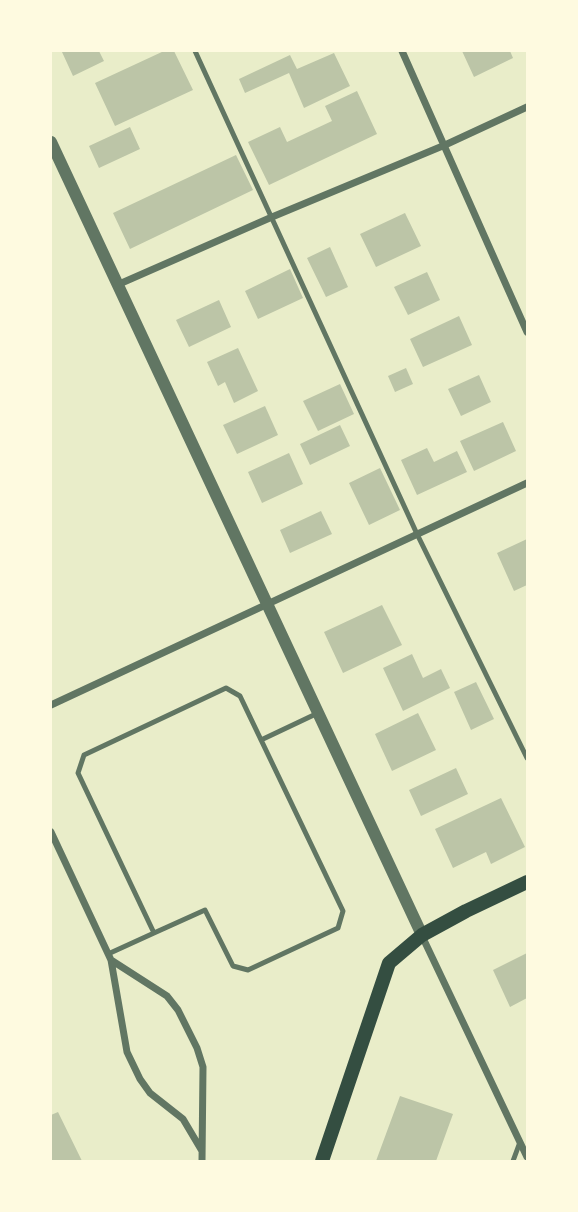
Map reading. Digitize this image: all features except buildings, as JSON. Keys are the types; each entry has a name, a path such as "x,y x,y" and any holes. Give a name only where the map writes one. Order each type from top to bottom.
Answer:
{"main road":[{"path":"322,1161 389,963 422,935 527,882"}],"street":[{"path":"402,51 527,332"},
{"path":"116,286 527,107"},
{"path":"51,142 116,286 527,1157"},
{"path":"51,705 527,483"},
{"path":"51,832 110,957 127,1052 135,1070 150,1093 183,1119 202,1151"},
{"path":"110,957 167,996 178,1010 197,1048 203,1067 202,1161"}],"lane":[{"path":"195,51 417,534 527,758"},
{"path":"110,957 205,909 233,966 248,970 338,928 343,911 240,696 226,688 84,755 78,773 154,933"},
{"path":"261,740 318,713"},
{"path":"513,1161 520,1142"}]}
